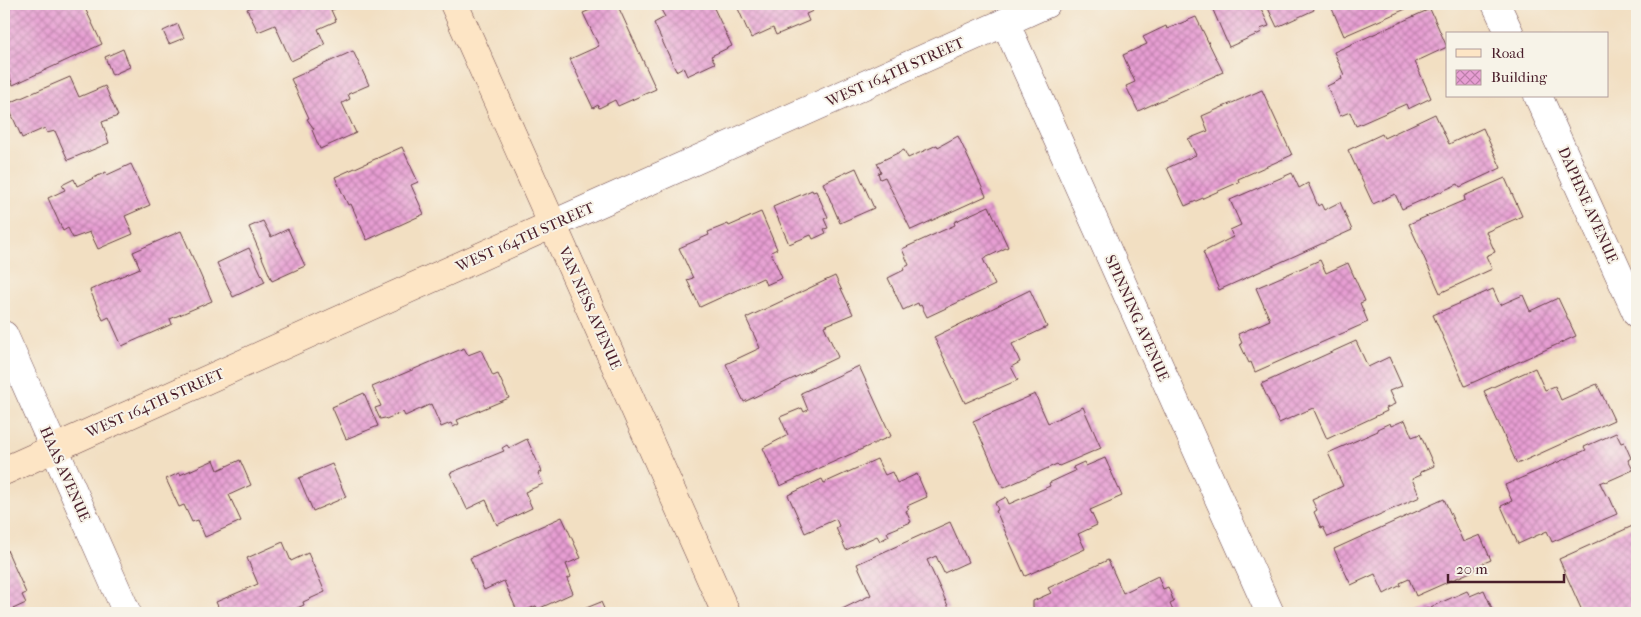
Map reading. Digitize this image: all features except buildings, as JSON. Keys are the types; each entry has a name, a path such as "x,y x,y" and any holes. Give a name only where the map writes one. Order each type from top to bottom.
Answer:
{"main road":[{"name":"VAN NESS AVENUE","path":"454,4 726,613"},
{"name":"WEST 164TH STREET","path":"4,471 553,224"}],"street":[{"name":"WEST 164TH STREET","path":"553,224 1046,4"},
{"path":"1496,4 1509,32"},
{"name":"SPINNING AVENUE","path":"1005,22 1270,613"},
{"name":"DAPHNE AVENUE","path":"1539,98 1637,314"},
{"name":"HAAS AVENUE","path":"4,335 127,613"}]}
